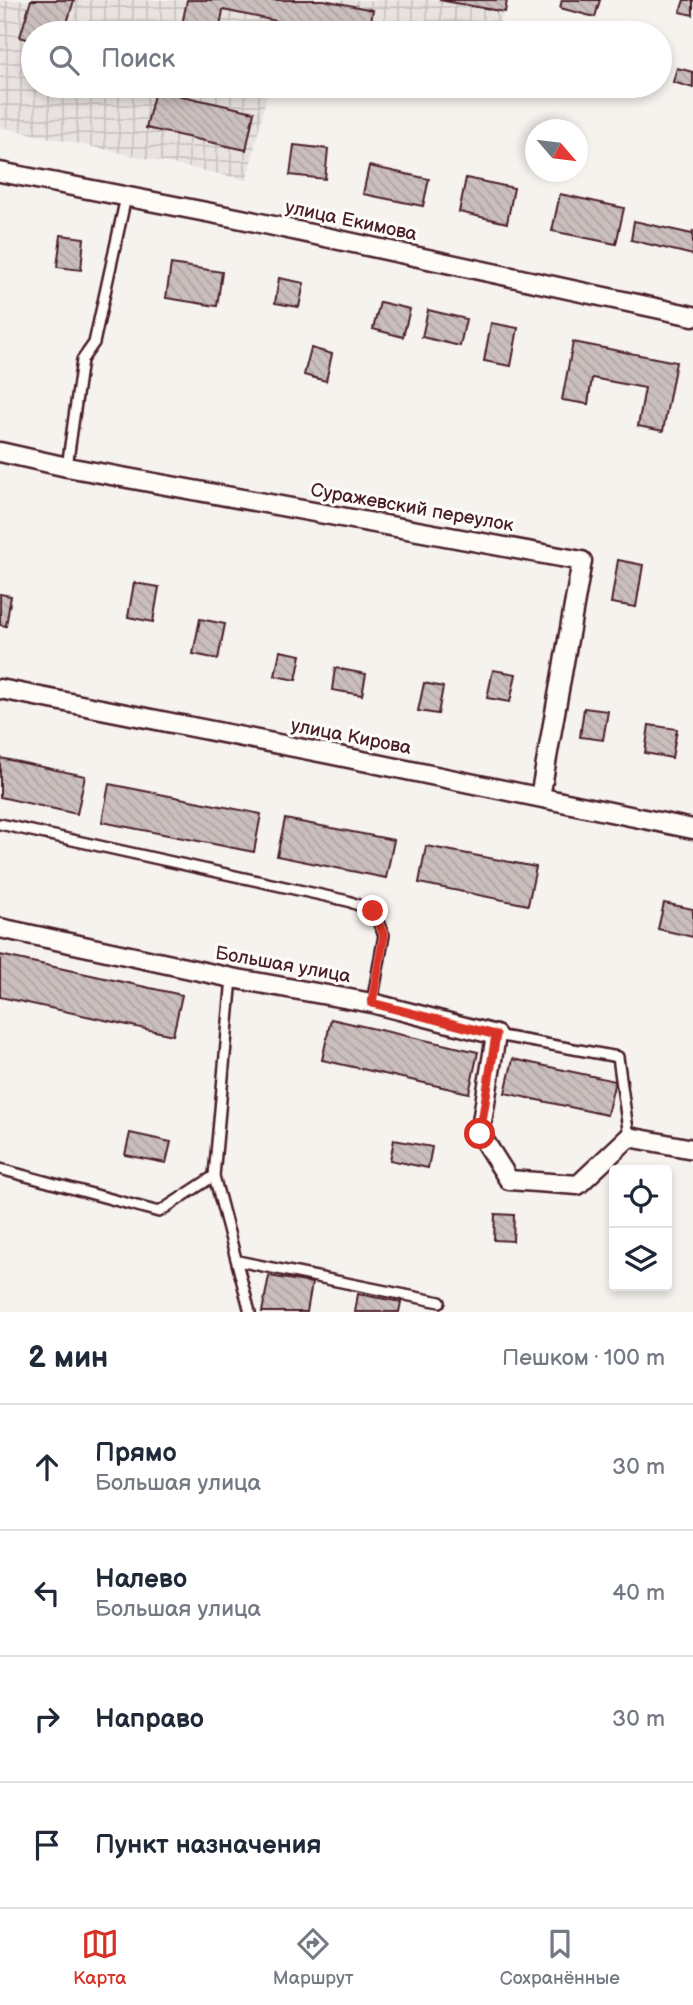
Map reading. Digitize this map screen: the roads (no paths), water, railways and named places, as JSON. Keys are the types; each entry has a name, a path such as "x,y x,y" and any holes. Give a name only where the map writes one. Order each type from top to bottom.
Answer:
{"street":[{"name":"улица Екимова","path":"0,172 264,224 693,316"},
{"name":"Суражевский переулок","path":"0,452 67,467 582,561 540,797"},
{"name":"улица Кирова","path":"0,689 693,829"},
{"name":"Большая улица","path":"0,928 232,978 372,1003 496,1035"},
{"path":"496,1035 480,1134 509,1180 578,1185 629,1137 693,1149"}],"lane":[{"path":"67,467 82,360 94,343 126,197"},
{"path":"0,824 348,901 373,911 384,935 372,1003"},
{"path":"232,978 215,1176 250,1312"},
{"path":"496,1035 618,1058 629,1137"},
{"path":"0,1169 159,1212 215,1176"},
{"path":"238,1261 440,1302"}]}
